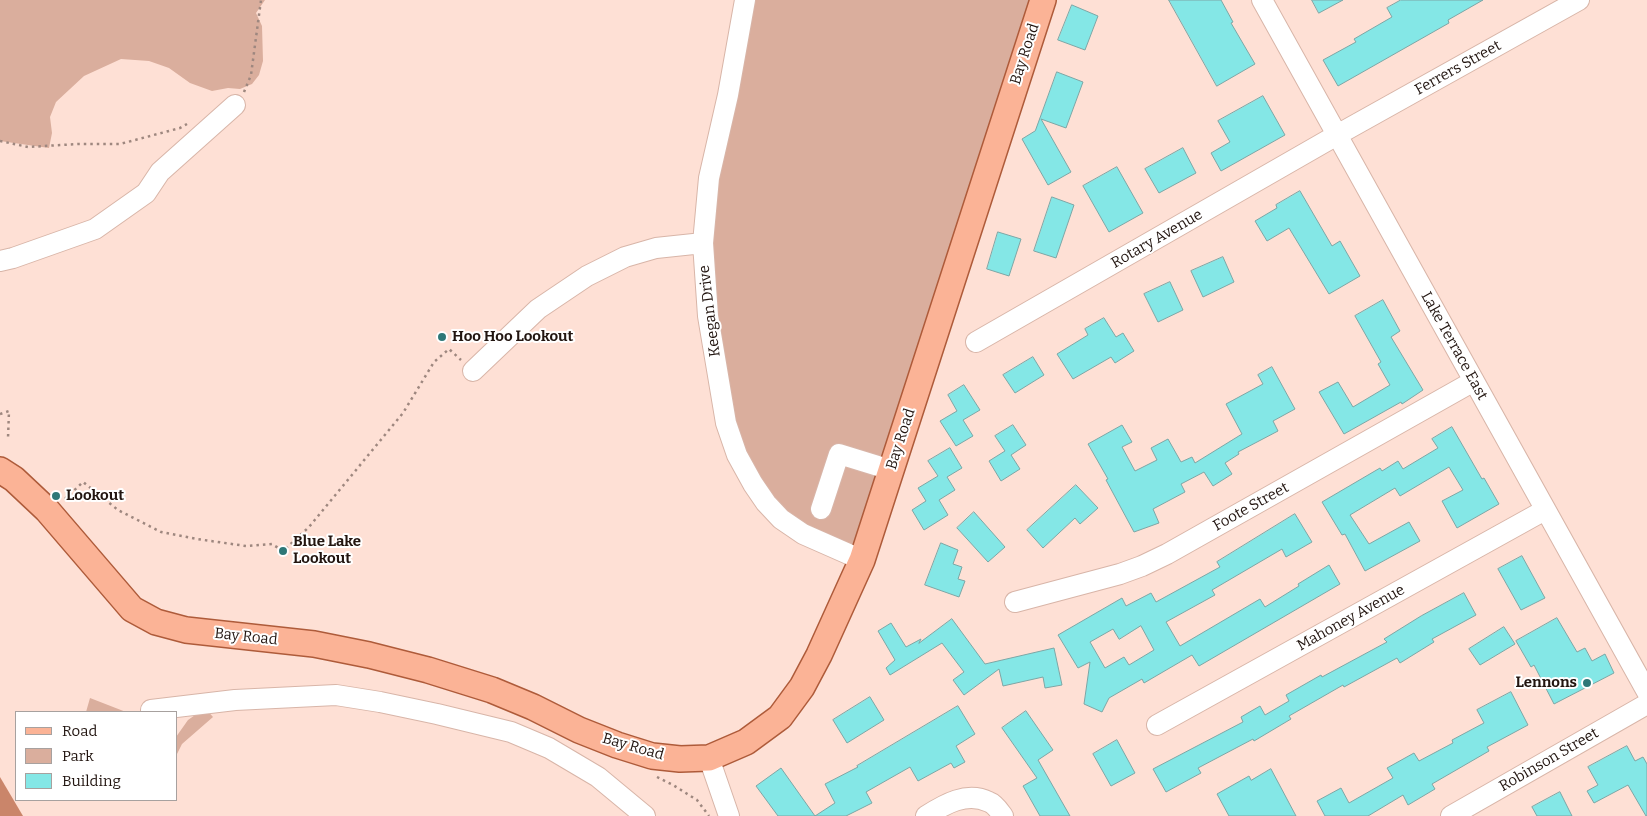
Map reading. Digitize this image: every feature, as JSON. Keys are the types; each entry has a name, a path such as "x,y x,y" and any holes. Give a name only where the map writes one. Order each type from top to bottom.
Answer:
{"main road":[{"name":"Bay Road","path":"0,470 14,479 47,510 132,609 156,622 186,630 314,644 369,655 428,670 492,690 533,707 579,730 652,756 680,759 709,758 746,742 780,717 802,687 819,655 862,560 1043,0"}],"street":[{"name":"Keegan Drive","path":"745,0 728,95 709,178 702,243 708,316 726,424 736,455 766,503 781,519 804,534 862,560"},
{"name":"Lake Terrace East","path":"1262,0 1646,692"},
{"name":"Ferrers Street","path":"1338,135 1579,0"},
{"path":"0,261 14,258 95,229 146,193 160,172 235,105"},
{"name":"Rotary Avenue","path":"976,342 1338,135"},
{"path":"473,371 538,309 587,276 625,257 649,250 702,243"},
{"name":"Foote Street","path":"1015,602 1120,574 1167,554 1474,381"},
{"path":"821,509 839,454 891,470"},
{"name":"Mahoney Avenue","path":"1157,726 1545,510"},
{"name":"Robinson Street","path":"1451,816 1646,692"},
{"path":"151,710 234,700 336,695 438,714 510,732 548,748 598,777 645,816"},
{"path":"709,758 729,816"},
{"path":"926,816 948,802 971,797 991,802 1004,816"}],"path":[{"path":"235,105 242,96 250,75 261,0"},
{"path":"0,142 28,148 78,144 120,144 180,128 187,123"},
{"path":"67,507 65,498 83,482 118,510 161,532 246,546 272,544 283,551 310,527 403,413 434,362 449,349 473,371"},
{"path":"0,414 9,411 8,438"}],"green space":[{"path":"0,0 265,0 256,13 262,26 263,61 259,75 252,84 240,89 228,88 212,91 190,83 169,68 149,61 121,59 84,76 56,102 50,117 52,133 49,148 0,141"},
{"path":"750,0 1033,0 855,550 807,530 775,505 742,450 736,423 718,315 710,240 717,179"},
{"path":"90,698 123,711 86,711"},
{"path":"205,708 213,717 182,744 178,752 178,734 188,720"}],"shaded area":[{"path":"0,777 23,816 0,816"}],"building":[{"path":"1169,0 1221,0 1233,22 1231,23 1255,64 1217,86"},
{"path":"1312,0 1343,0 1319,13"},
{"path":"1401,0 1483,0 1448,20 1449,23 1338,86 1323,60 1356,42 1354,39 1392,17 1387,8"},
{"path":"1072,5 1098,16 1085,50 1058,40"},
{"path":"1057,72 1083,82 1066,128 1041,119 1071,172 1048,185 1022,139 1035,131"},
{"path":"1263,96 1285,135 1221,171 1211,153 1230,142 1218,121"},
{"path":"1183,148 1196,173 1159,193 1145,169"},
{"path":"1117,167 1143,213 1109,232 1083,186"},
{"path":"1300,191 1332,246 1340,241 1360,276 1329,294 1289,228 1267,241 1255,221 1277,208 1276,205"},
{"path":"1052,197 1074,205 1056,258 1034,251"},
{"path":"998,232 1021,239 1009,276 987,269"},
{"path":"1223,257 1234,282 1203,297 1191,271"},
{"path":"1170,282 1183,310 1158,322 1144,294"},
{"path":"1383,300 1400,331 1391,337 1423,390 1402,404 1401,402 1344,434 1319,392 1338,382 1353,407 1390,385 1378,364 1381,362 1355,316"},
{"path":"1104,318 1116,337 1123,333 1134,351 1115,363 1111,357 1073,379 1057,354 1088,335 1085,329"},
{"path":"1033,357 1044,375 1015,393 1003,375"},
{"path":"1272,367 1295,409 1273,421 1278,431 1238,452 1239,454 1225,463 1232,474 1213,486 1204,472 1181,484 1185,492 1153,509 1159,523 1134,532 1106,480 1108,479 1088,444 1122,425 1132,442 1122,447 1135,471 1157,460 1151,448 1168,439 1181,462 1192,457 1195,463 1242,434 1226,404 1263,384 1258,375"},
{"path":"964,385 980,410 963,420 973,436 956,446 940,421 957,411 948,395"},
{"path":"1013,425 1026,445 1011,455 1020,469 1001,481 989,461 1005,451 995,436"},
{"path":"1452,427 1499,504 1457,528 1442,501 1463,490 1449,467 1400,496 1395,488 1350,515 1369,544 1409,522 1420,541 1365,571 1345,534 1342,535 1322,502 1380,468 1382,471 1398,461 1403,469 1438,448 1432,439"},
{"path":"950,448 962,468 947,477 955,490 939,500 948,515 924,530 912,510 926,501 918,488 938,476 928,461"},
{"path":"1076,485 1098,508 1080,524 1075,518 1043,548 1027,530"},
{"path":"974,512 1005,547 988,562 957,528"},
{"path":"1295,514 1312,542 1286,557 1282,549 1212,590 1215,595 1166,622 1180,646 1260,599 1265,607 1329,565 1340,584 1199,666 1192,655 1144,683 1142,679 1109,698 1102,712 1084,704 1090,662 1078,668 1058,635 1122,598 1126,606 1151,593 1156,602 1220,567 1217,562","holes":["1141,626 1154,650 1129,665 1124,657 1105,668 1090,642 1113,629 1119,639"]},
{"path":"941,543 958,550 953,564 962,567 958,579 965,581 959,597 925,585"},
{"path":"1522,556 1545,598 1521,610 1498,569"},
{"path":"1464,593 1476,615 1432,639 1434,642 1400,663 1397,658 1344,687 1343,685 1289,716 1291,719 1254,741 1253,739 1198,768 1201,773 1166,792 1153,769 1243,722 1241,717 1260,706 1265,715 1289,701 1286,695 1387,642 1384,639"},
{"path":"1557,618 1577,652 1585,648 1592,661 1605,654 1614,673 1554,704 1534,665 1531,667 1516,641"},
{"path":"952,619 985,664 1054,648 1062,685 1045,688 1043,677 1003,686 999,669 964,695 953,680 964,672 942,643 890,675 886,668 895,660 878,631 891,623 906,647 921,639 919,643"},
{"path":"1504,627 1515,644 1480,665 1469,649"},
{"path":"1511,692 1528,725 1487,747 1489,751 1432,784 1435,789 1408,805 1403,795 1368,816 1325,816 1317,801 1341,788 1349,803 1393,778 1387,768 1414,753 1419,761 1453,743 1452,740 1484,723 1477,710"},
{"path":"870,697 884,720 847,743 833,720"},
{"path":"958,706 975,734 956,746 965,762 954,768 951,763 918,781 910,767 866,792 872,803 846,816 815,816 835,803 825,784 858,767"},
{"path":"1026,711 1053,750 1038,760 1070,816 1040,816 1023,786 1037,778 1002,728"},
{"path":"1117,740 1135,773 1111,786 1093,754"},
{"path":"1627,746 1635,761 1643,757 1647,764 1647,816 1628,785 1594,803 1587,791 1598,785 1588,767"},
{"path":"781,768 815,816 778,816 756,786"},
{"path":"1271,769 1296,816 1229,816 1217,794 1249,776 1251,780"},
{"path":"1560,792 1572,816 1537,816 1532,807"}],"place":[{"name":"Hoo Hoo Lookout","path":"442,337"},
{"name":"Lookout","path":"56,496"},
{"name":"Blue Lake Lookout","path":"283,551"},
{"name":"Lennons","path":"1587,683"}]}
